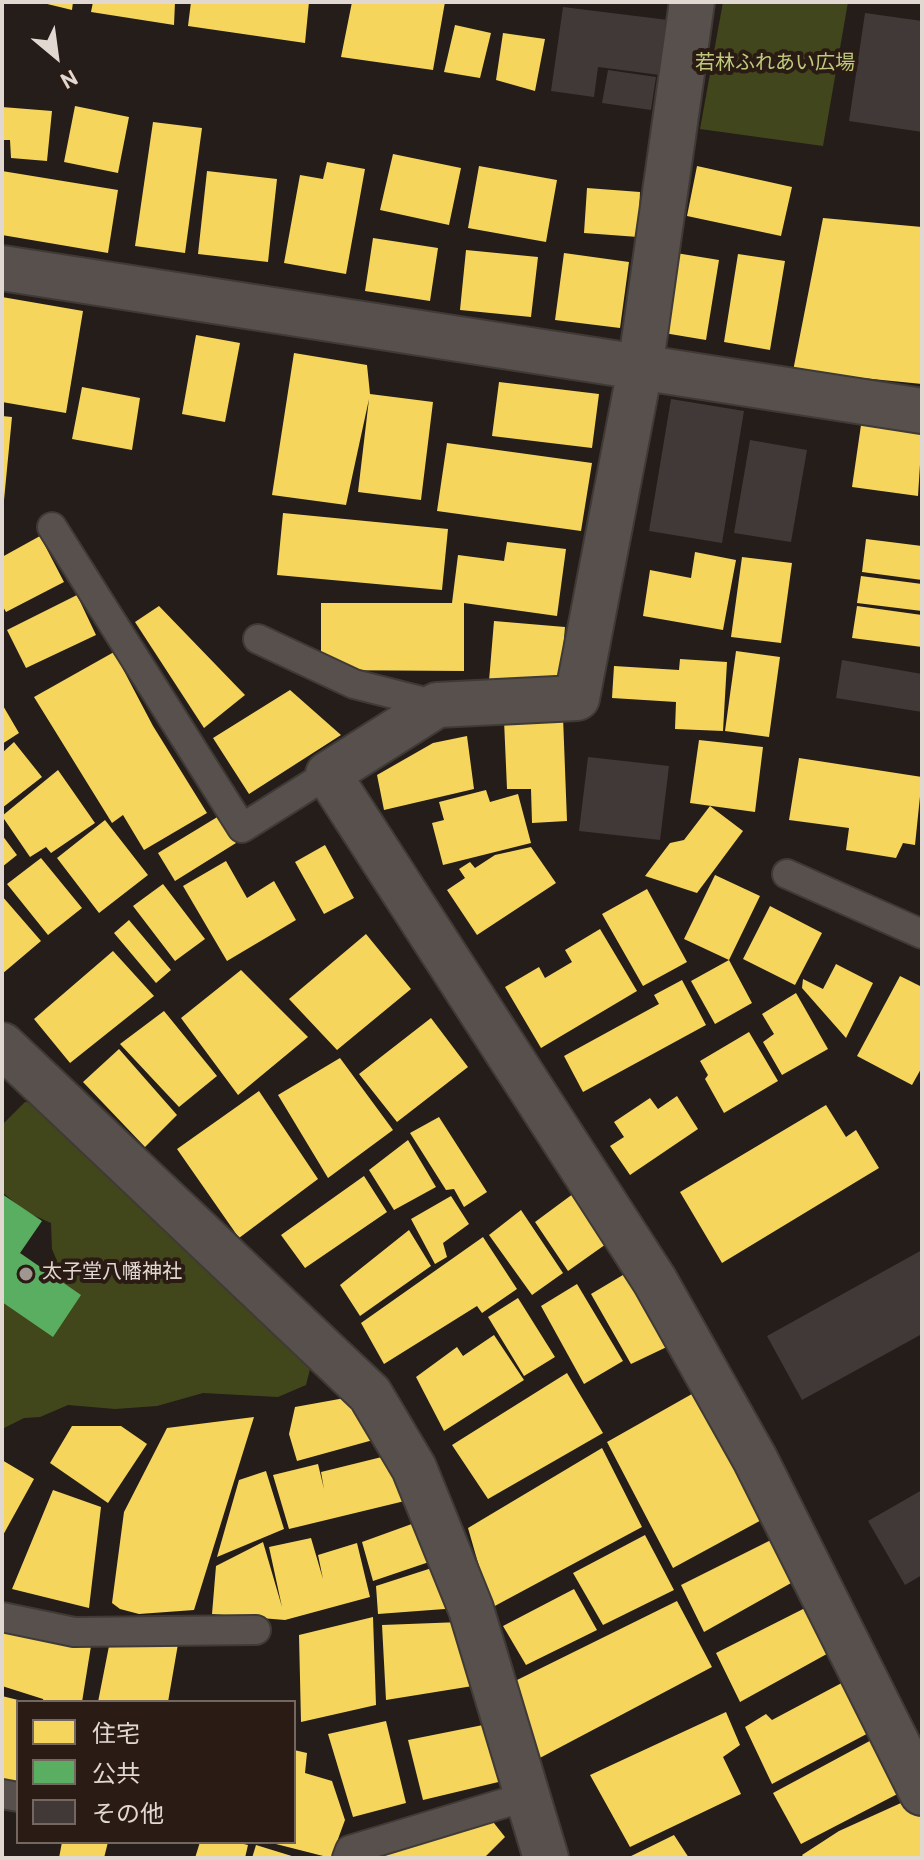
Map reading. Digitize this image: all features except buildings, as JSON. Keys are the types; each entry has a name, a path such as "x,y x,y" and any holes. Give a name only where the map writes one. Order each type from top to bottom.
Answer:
{"street":[{"path":"692,2 640,369 577,698 437,705 328,774 655,1281 755,1459 922,1793"},
{"path":"2,268 922,411"},
{"path":"2,1045 370,1394 414,1468 467,1598 546,1858"}],"lane":[{"path":"52,527 242,828 328,774"},
{"path":"258,639 354,684 437,705"},
{"path":"787,874 922,934"},
{"path":"2,1617 74,1632 256,1630"},
{"path":"347,1858 350,1850 528,1796"}],"green space":[{"name":"若林ふれあい広場","path":"723,2 848,2 823,146 700,129"},
{"path":"25,1102 47,1104 275,1316 291,1349 310,1369 306,1385 278,1397 203,1393 157,1406 115,1409 68,1405 40,1417 24,1418 2,1429 2,1297 25,1298 57,1261 52,1249 51,1223 26,1212 2,1192 2,1125"}],"place":[{"name":"太子堂八幡神社","path":"26,1274"}]}
